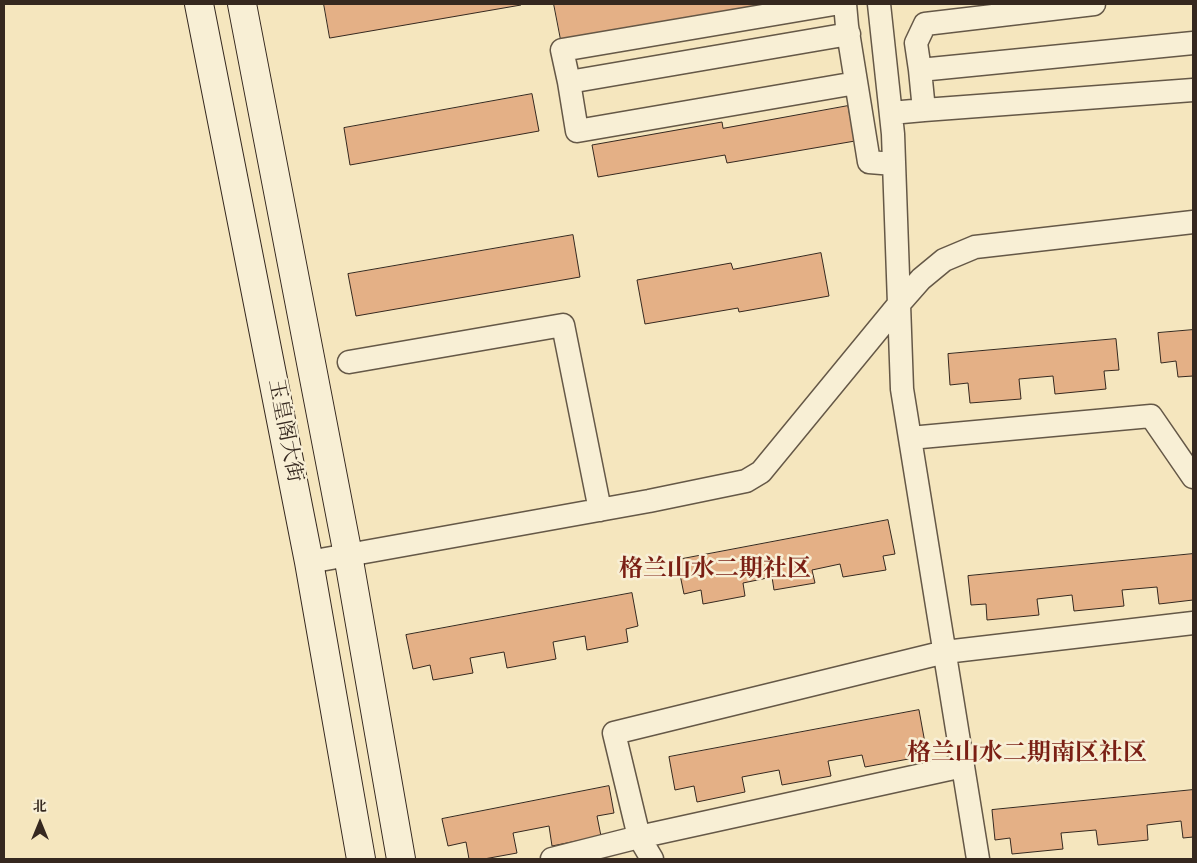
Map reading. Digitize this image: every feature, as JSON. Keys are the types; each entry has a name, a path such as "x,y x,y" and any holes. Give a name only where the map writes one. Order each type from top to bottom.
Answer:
{"street":[{"name":"玉皇阁大街","path":"199,4 309,562 361,859"},
{"name":"玉皇阁大街","path":"242,4 348,555 401,859"},
{"path":"834,4 562,50 577,131 856,83"},
{"path":"845,4 870,162 894,164"},
{"path":"879,4 891,113 902,389 978,859"},
{"path":"924,110 916,43 925,24 1094,4"},
{"path":"569,82 849,34"},
{"path":"920,70 1193,43"},
{"path":"891,113 1193,90"},
{"path":"309,562 600,510 746,481 762,472 899,304 921,279 944,260 975,247 1193,222"},
{"path":"349,362 563,325 600,510"},
{"path":"910,438 1151,416 1193,477"},
{"path":"652,859 639,837 614,734 945,652 1193,623"},
{"path":"552,859 639,837 963,766"}],"building":[{"path":"324,4 521,4 521,5 330,38"},
{"path":"554,4 767,4 561,40"},
{"path":"532,94 539,131 350,165 344,128"},
{"path":"848,106 855,141 727,163 725,155 598,177 592,145 722,122 723,128"},
{"path":"573,235 580,277 356,316 348,274"},
{"path":"821,253 829,296 739,312 738,308 645,324 637,280 731,263 733,269"},
{"path":"1193,330 1193,376 1178,377 1176,361 1161,363 1158,333"},
{"path":"1116,339 1119,370 1104,371 1106,389 1055,394 1053,376 1019,379 1021,399 970,403 968,383 950,385 948,354"},
{"path":"888,520 895,554 883,556 886,570 843,577 840,564 812,570 815,583 774,590 772,577 743,583 745,596 703,604 701,590 684,594 677,560"},
{"path":"1193,554 1193,600 1159,604 1157,587 1122,590 1124,606 1074,611 1072,595 1037,599 1039,615 987,620 986,604 971,605 968,576"},
{"path":"632,593 638,626 626,629 628,642 587,650 585,636 553,642 556,659 507,668 504,652 470,658 473,673 433,680 430,665 413,669 406,635"},
{"path":"919,710 925,743 912,745 914,758 865,767 862,755 828,761 831,776 782,785 779,770 742,777 745,792 697,802 694,786 675,790 669,757"},
{"path":"609,786 614,813 597,816 601,836 552,846 549,826 513,833 517,853 484,859 469,859 466,842 448,846 442,819"},
{"path":"1193,790 1193,837 1183,838 1181,821 1147,825 1148,840 1098,845 1096,830 1061,833 1063,849 1012,854 1010,838 995,840 992,810"}],"district":[{"name":"格兰山水二期社区","path":"715,572"},
{"name":"格兰山水二期南区社区","path":"1027,756"}]}
